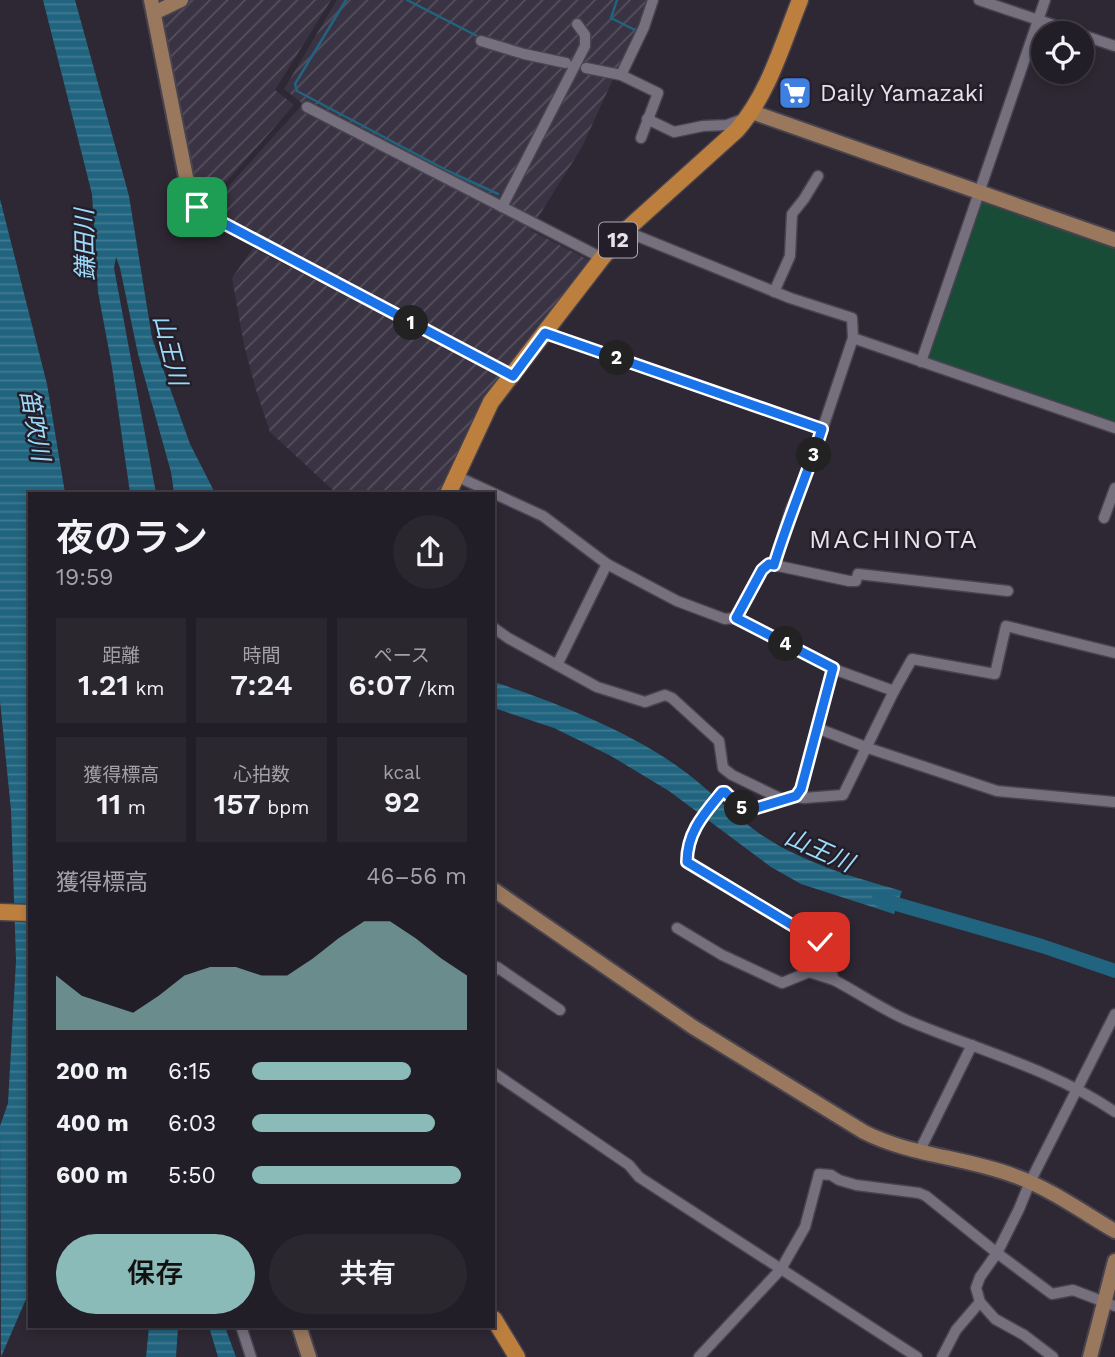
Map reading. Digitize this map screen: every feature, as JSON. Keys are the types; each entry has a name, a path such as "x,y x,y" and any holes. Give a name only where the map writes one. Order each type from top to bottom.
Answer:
{"main road":[{"name":"12","path":"448,492 491,402 602,258 625,231 737,130 752,112 766,86 800,0"},
{"path":"0,912 28,913"},
{"path":"495,1321 517,1357"}],"street":[{"path":"181,0 153,7 190,197 197,207 513,376"},
{"path":"621,75 644,27 653,0"},
{"path":"979,0 1042,21"},
{"path":"921,362 1045,0"},
{"path":"502,206 585,46 585,35 577,24"},
{"path":"1094,39 1115,46"},
{"path":"481,41 566,63"},
{"path":"586,68 621,75 657,93 640,138"},
{"path":"307,107 602,258"},
{"path":"647,119 674,132 736,123 752,112 1115,240"},
{"path":"774,292 790,256 792,214 818,176"},
{"path":"625,231 774,292 852,318 853,338 808,472 791,509 774,565"},
{"path":"545,333 822,429"},
{"path":"853,338 1115,428"},
{"path":"456,476 491,492"},
{"path":"1104,519 1115,488"},
{"path":"495,494 543,516 607,564 677,601 726,619 736,618 833,668 894,691"},
{"path":"557,665 607,564"},
{"path":"736,618 762,570 769,564 849,581 856,581 858,574 1009,592"},
{"path":"834,980 820,942 687,862 687,846 700,820 722,792 744,811 796,796 804,798 843,795 912,659 995,674 1006,626 1115,653"},
{"path":"495,629 597,687 645,702 665,695 672,698 719,741 723,768 784,800"},
{"path":"796,796 801,789 833,668"},
{"path":"817,728 997,791 1115,802"},
{"path":"495,894 682,1020 880,1140 991,1168 1030,1182 1115,1231"},
{"path":"677,928 722,955 782,983 809,972 834,980 908,1020 1090,1095 1115,1112"},
{"path":"495,970 497,967 560,1010"},
{"path":"1053,1357 1024,1335 995,1320 980,1303 976,1288 1019,1209 1115,1014"},
{"path":"920,1150 972,1045"},
{"path":"495,1074 618,1157 639,1177 917,1357"},
{"path":"699,1357 781,1269 805,1227 819,1174 831,1175 856,1185 919,1192 1052,1294 1073,1290 1111,1304"},
{"path":"1090,1357 1111,1304 1115,1261"},
{"path":"942,1357 956,1330 980,1303"},
{"path":"242,1328 251,1357"},
{"path":"300,1328 309,1357"}],"shaded area":[{"path":"190,0 331,0 275,90 294,105 205,206 195,196 159,14"},
{"path":"337,0 646,0 641,18 582,147 530,230 591,261 510,368 207,210 303,104 284,89"},
{"path":"253,248 503,377 478,410 438,492 335,492 270,432 244,345 232,278"}],"green space":[{"path":"980,191 1115,240 1115,428 921,362"}],"water":[{"path":"43,0 75,0 129,196 152,338 190,444 214,492 174,492 116,257 114,268 156,492 130,492 98,292 92,194"},
{"name":"笛吹川","path":"0,199 47,384 65,492 28,492 28,1295 1,1357 0,1126 8,1103 16,961 11,810 0,701"},
{"path":"495,682 564,707 635,740 688,774 760,834 793,853 846,874 902,891 894,914 801,884 771,867 669,791 611,756 554,728 495,708"},
{"path":"149,1328 178,1328 176,1357 146,1357"},
{"path":"209,1328 225,1328 236,1357 218,1357"}],"waterway":[{"path":"346,0 295,84 297,91 448,171 498,194"},
{"path":"407,0 479,37"},
{"path":"617,0 611,18 637,31 636,34"},
{"name":"山王川","path":"879,899 1042,946 1115,971"}],"place":[{"name":"Daily Yamazaki","path":"795,93"}],"district":[{"name":"MACHINOTA","path":"894,539"}],"route":[{"path":"197,207 513,376 545,333 822,429 808,472 791,509 774,565 769,564 762,570 736,618 833,668 801,789 796,796 747,811 722,792 700,820 687,846 687,862 820,942"}],"water label":[{"name":"鎌田川","path":"85,245"}]}
